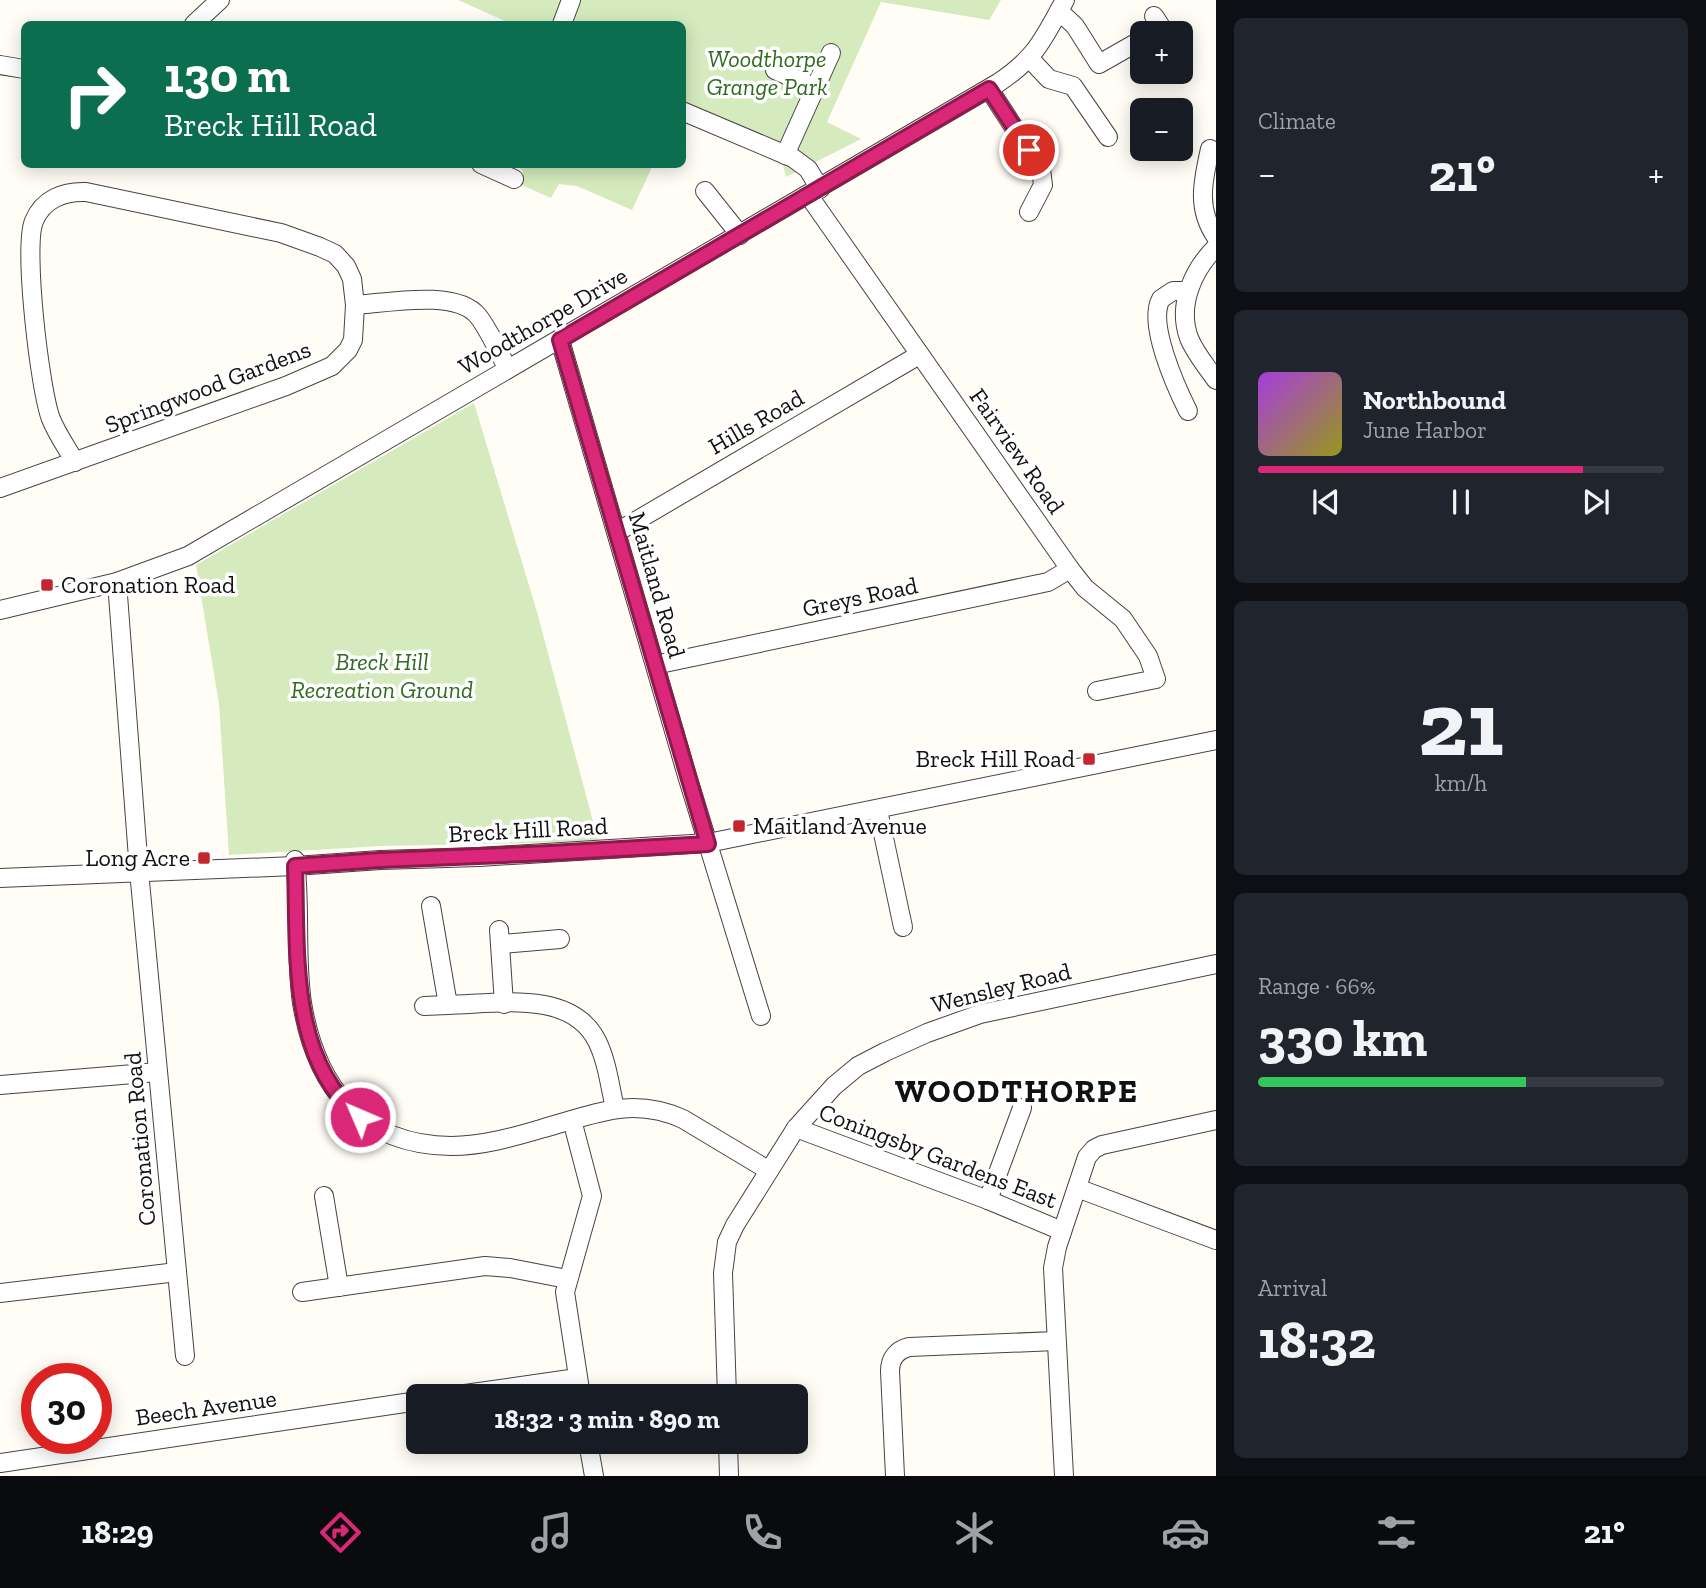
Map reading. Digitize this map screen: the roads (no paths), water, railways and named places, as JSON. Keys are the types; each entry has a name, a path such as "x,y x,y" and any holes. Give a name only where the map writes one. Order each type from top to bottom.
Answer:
{"street":[{"path":"197,21 220,0"},
{"path":"563,21 571,0"},
{"path":"1062,5 1103,71 1130,49"},
{"name":"Woodthorpe Drive","path":"0,610 117,582 188,556 989,89 1030,59 1062,5"},
{"path":"785,155 831,53"},
{"path":"1030,59 1048,79 1073,86 1108,137"},
{"path":"0,65 21,68"},
{"path":"775,70 814,87"},
{"path":"989,89 1024,154 1041,169 1044,177 1040,195 1029,212"},
{"name":"Fairview Road","path":"686,113 785,155 808,169 814,193 919,355 1070,569 1085,588 1123,619 1164,677 1097,691"},
{"path":"1209,149 1195,185 1201,194 1205,217 1216,237"},
{"path":"490,168 514,179"},
{"path":"705,191 740,235"},
{"name":"Springwood Gardens","path":"0,488 75,462 286,387 326,369 341,358 351,345 355,326 352,279 346,266 335,254 281,233 86,192 57,196 45,205 32,227 32,291 35,329 50,417 75,462"},
{"path":"1216,247 1201,263 1188,291 1186,321 1189,338 1216,380"},
{"path":"1179,407 1159,361 1150,319 1161,299 1173,291 1188,291"},
{"path":"355,305 442,300 461,305 477,316 508,369"},
{"name":"Maitland Road","path":"560,340 708,844"},
{"name":"Hills Road","path":"617,532 919,355"},
{"name":"Greys Road","path":"655,665 1048,582 1070,569"},
{"name":"Coronation Road","path":"117,582 139,872 185,1356"},
{"name":"Breck Hill Road","path":"0,878 295,863 505,856 708,844 1216,740"},
{"path":"878,810 903,927"},
{"path":"708,844 761,1016"},
{"path":"295,863 299,971 307,1028 316,1058 334,1090 346,1106 374,1128 400,1139 452,1146 511,1138 615,1109 638,1107 669,1113 768,1170"},
{"path":"432,906 438,1010 540,1003 568,1012 580,1020 597,1040 615,1109"},
{"path":"504,1004 500,937 560,939"},
{"name":"Wensley Road","path":"727,1384 723,1273 725,1251 735,1225 768,1170 796,1128 828,1091 858,1066 927,1033 980,1014 1216,964"},
{"path":"0,1085 158,1072"},
{"path":"988,1200 1022,1108"},
{"path":"572,1120 592,1196 567,1279 565,1298 579,1384"},
{"path":"1064,1476 1053,1268 1062,1231 1087,1157 1098,1146 1216,1120"},
{"name":"Coningsby Gardens East","path":"796,1128 988,1200 1062,1231"},
{"path":"1077,1188 1216,1240"},
{"path":"324,1196 339,1287"},
{"path":"302,1293 485,1266 567,1279"},
{"path":"0,1293 177,1272"},
{"path":"895,1476 890,1371 892,1359 899,1351 909,1347 1056,1341"},
{"path":"536,1384 578,1378"},
{"name":"Beech Avenue","path":"0,1463 29,1467 406,1403"},
{"path":"590,1454 594,1476"},
{"path":"728,1454 729,1476"}],"place":[{"name":"Coronation Road","path":"47,585"},
{"name":"Breck Hill Road","path":"1089,759"},
{"name":"Maitland Avenue","path":"739,826"},
{"name":"Long Acre","path":"204,858"}],"district":[{"name":"WOODTHORPE","path":"1017,1091"}],"park label":[{"name":"Woodthorpe Grange Park","path":"767,73"},
{"name":"Breck Hill Recreation Ground","path":"382,676"}]}
